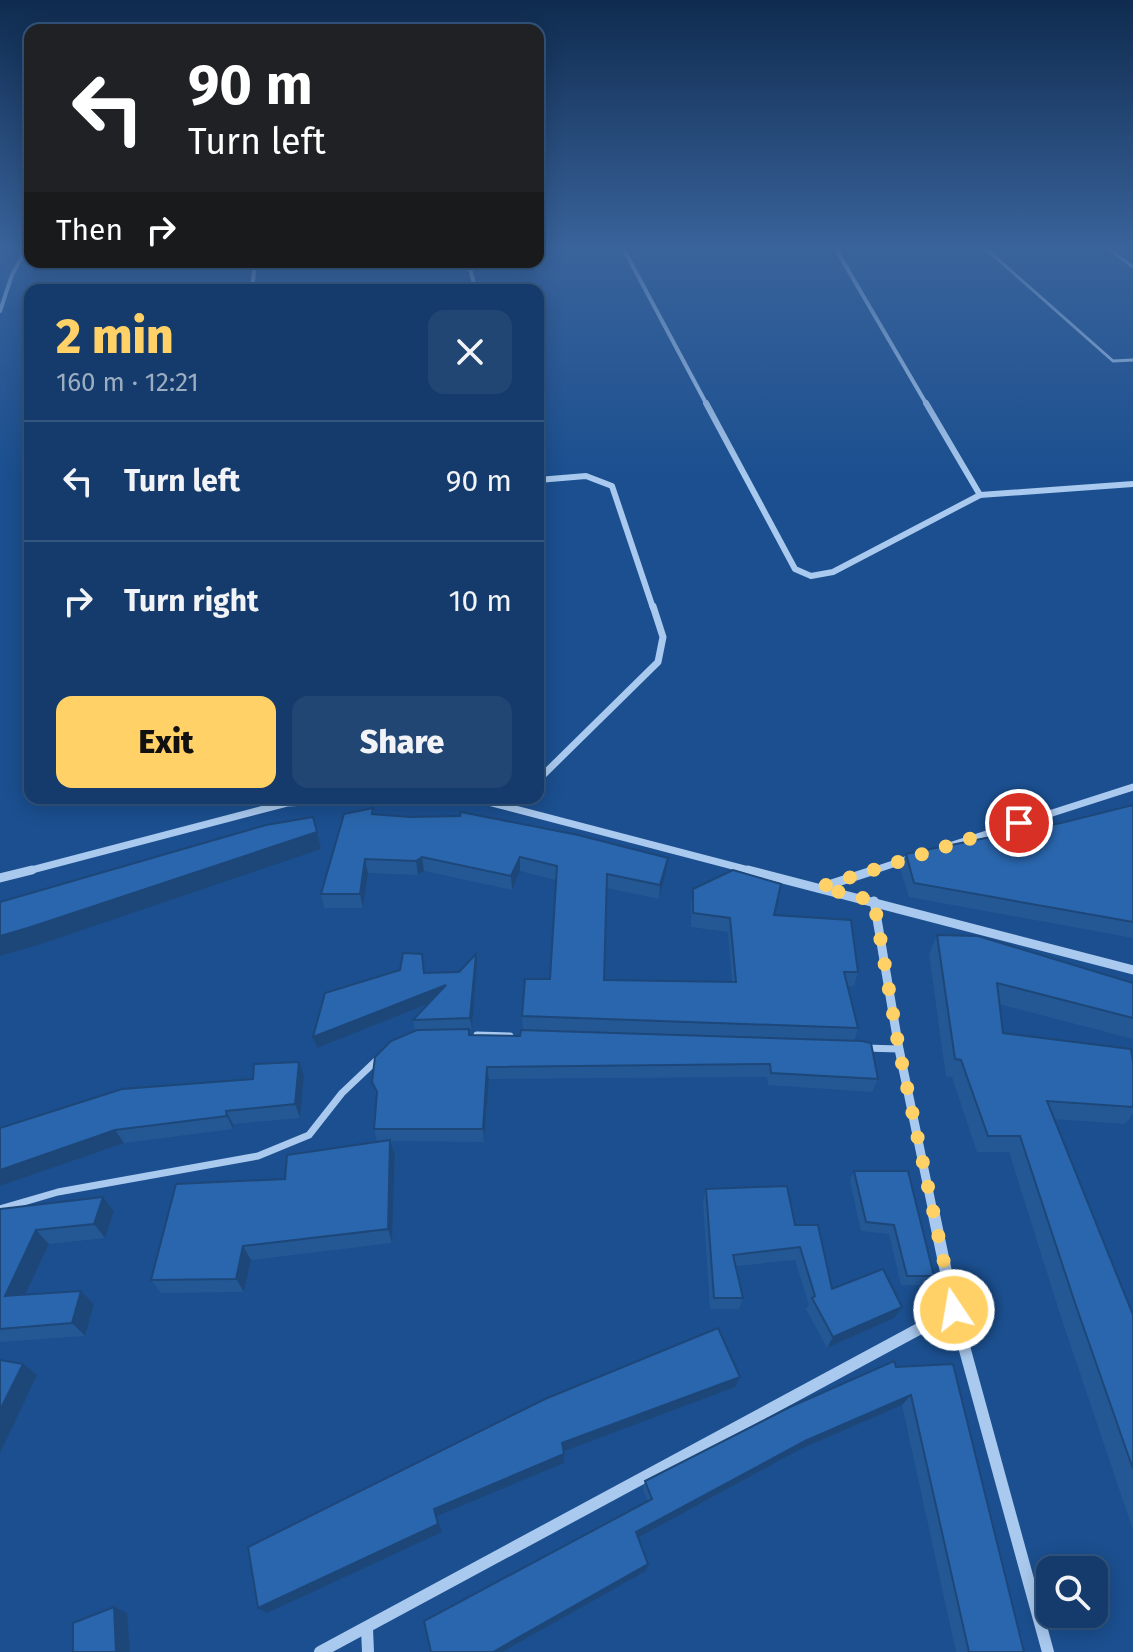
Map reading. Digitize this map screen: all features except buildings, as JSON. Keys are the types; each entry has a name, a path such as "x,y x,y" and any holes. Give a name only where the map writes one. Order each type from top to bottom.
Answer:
{"street":[{"path":"663,323 795,569 811,576 833,572 980,495 1133,484"},
{"path":"879,323 980,495"},
{"path":"544,479 580,475 601,478 612,486 663,637 658,662 544,774"},
{"path":"939,849 1133,787"},
{"path":"0,878 283,804"},
{"path":"498,804 1133,970"},
{"path":"510,807 513,804"},
{"path":"820,887 925,854"},
{"path":"874,901 899,1049 954,1310 1048,1652"},
{"path":"320,1652 954,1310"},
{"path":"367,1629 368,1652"}],"lane":[{"path":"1070,323 1113,361 1133,360"},
{"path":"461,1036 521,1036"},
{"path":"852,1048 899,1049"},
{"path":"0,1209 58,1192 258,1156 271,1151 309,1135 342,1093 386,1050"}],"route":[{"path":"954,1310 899,1049 874,901 820,887 1019,823"}]}
